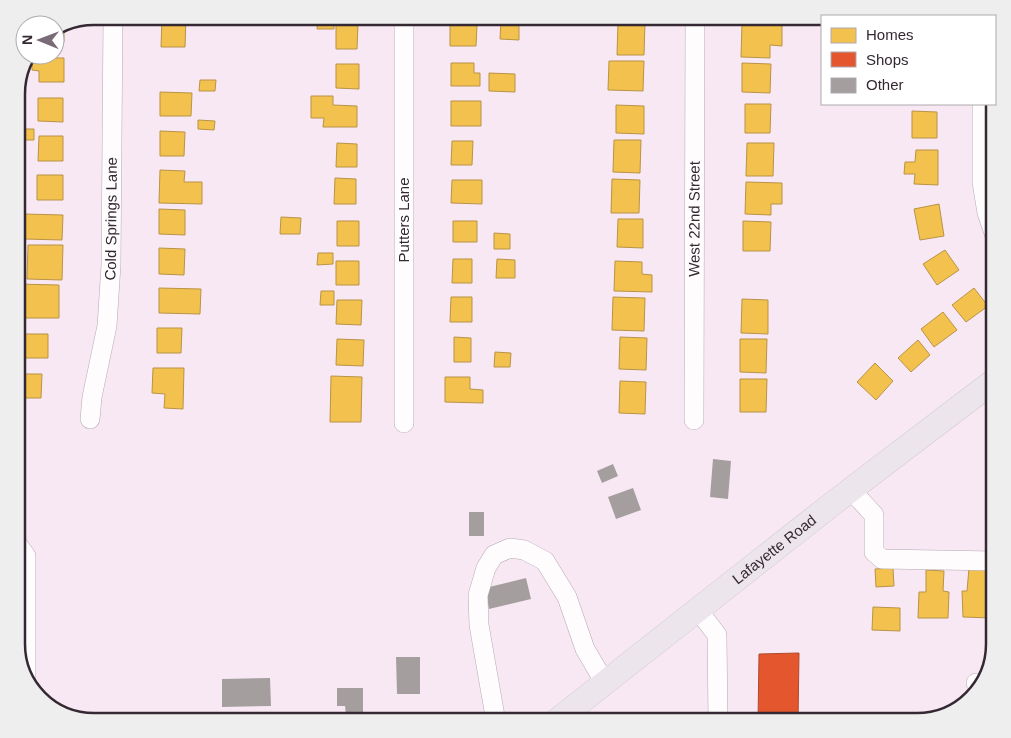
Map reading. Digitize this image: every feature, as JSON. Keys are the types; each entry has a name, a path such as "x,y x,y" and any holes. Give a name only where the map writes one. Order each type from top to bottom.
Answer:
{"main road":[{"name":"Lafayette Road","path":"567,713 850,490 986,387"}],"street":[{"name":"Cold Springs Lane","path":"90,420 92,396 107,326 110,282 113,25"},
{"name":"Putters Lane","path":"404,25 404,423"},
{"name":"West 22nd Street","path":"694,420 695,25"},
{"path":"982,105 982,182 986,207"},
{"path":"850,490 874,515 874,552 882,559 986,561"},
{"path":"494,713 479,625 478,595 486,568 494,555 510,548 524,550 546,561 567,597 586,649 605,683"},
{"path":"25,555 26,656"},
{"path":"698,610 717,635 718,713"}],"building: Homes":[{"path":"162,25 186,25 185,47 161,47"},
{"path":"317,25 334,25 334,29 317,29"},
{"path":"336,25 358,25 357,49 336,49"},
{"path":"450,25 477,25 476,46 450,46"},
{"path":"501,25 519,25 519,40 500,39"},
{"path":"618,25 645,25 644,55 617,55"},
{"path":"742,25 782,25 782,46 770,45 770,58 741,57"},
{"path":"609,61 644,61 643,91 608,90"},
{"path":"451,63 474,63 474,73 480,73 480,86 451,86"},
{"path":"742,63 771,64 770,93 742,92"},
{"path":"336,64 359,64 359,89 336,88"},
{"path":"32,65 64,65 64,82 39,82 39,71 32,70"},
{"path":"489,73 515,74 515,92 489,91"},
{"path":"200,80 216,80 215,91 199,91"},
{"path":"160,92 192,93 191,116 160,116"},
{"path":"311,96 333,96 333,105 357,106 357,127 323,127 324,118 311,118"},
{"path":"38,98 63,98 63,122 38,121"},
{"path":"451,101 481,101 481,126 451,126"},
{"path":"745,104 771,104 770,133 745,133"},
{"path":"616,105 644,106 644,134 616,133"},
{"path":"912,111 937,112 937,138 912,138"},
{"path":"198,120 215,121 214,130 198,129"},
{"path":"25,129 34,129 34,140 25,140"},
{"path":"160,131 185,132 184,156 160,156"},
{"path":"39,136 63,136 63,161 38,161"},
{"path":"614,140 641,140 640,173 613,172"},
{"path":"452,141 473,141 472,165 451,165"},
{"path":"337,143 357,144 357,167 336,167"},
{"path":"747,143 774,143 773,176 746,176"},
{"path":"916,150 938,150 938,185 914,184 915,174 904,174 905,162 915,162"},
{"path":"160,170 185,171 184,182 202,182 202,204 159,203"},
{"path":"37,175 63,175 63,200 37,200"},
{"path":"335,178 356,179 356,204 334,204"},
{"path":"612,179 640,180 639,213 611,213"},
{"path":"452,180 482,180 482,204 451,203"},
{"path":"746,182 782,183 782,204 771,204 771,215 745,214"},
{"path":"939,204 944,236 920,240 914,209"},
{"path":"159,209 185,210 185,235 159,234"},
{"path":"25,214 63,215 62,240 25,239"},
{"path":"281,217 301,218 300,234 280,234"},
{"path":"618,219 643,219 643,248 617,247"},
{"path":"337,221 359,221 359,246 337,246"},
{"path":"453,221 477,221 477,242 453,242"},
{"path":"743,221 771,222 770,251 743,251"},
{"path":"494,233 510,234 510,249 494,249"},
{"path":"28,245 63,245 62,280 27,279"},
{"path":"159,248 185,249 184,275 159,274"},
{"path":"945,250 959,270 937,285 923,264"},
{"path":"318,253 333,253 333,264 317,265"},
{"path":"453,259 472,259 472,283 452,283"},
{"path":"497,259 515,260 515,278 496,278"},
{"path":"336,261 359,261 359,285 336,285"},
{"path":"615,261 642,262 642,274 652,275 652,292 614,291"},
{"path":"25,284 59,285 59,318 25,318"},
{"path":"159,288 201,289 200,314 159,313"},
{"path":"974,288 986,303 986,307 966,322 952,305"},
{"path":"321,291 334,291 334,305 320,305"},
{"path":"451,297 472,297 472,322 450,322"},
{"path":"613,297 645,298 644,331 612,330"},
{"path":"742,299 768,300 768,334 741,333"},
{"path":"337,300 362,300 361,325 336,324"},
{"path":"943,312 957,330 934,347 921,329"},
{"path":"157,328 182,328 181,353 157,353"},
{"path":"25,334 48,334 48,358 25,358"},
{"path":"454,337 471,338 471,362 454,362"},
{"path":"620,337 647,338 646,370 619,369"},
{"path":"337,339 364,340 363,366 336,365"},
{"path":"740,339 767,339 766,373 740,372"},
{"path":"918,340 930,355 911,372 898,358"},
{"path":"495,352 511,353 510,367 494,367"},
{"path":"875,363 893,381 876,400 857,382"},
{"path":"153,368 184,368 183,409 164,408 165,394 152,393"},
{"path":"25,374 42,374 41,398 25,398"},
{"path":"331,376 362,377 361,422 330,422"},
{"path":"445,377 470,377 470,389 483,390 483,403 445,402"},
{"path":"740,379 767,379 766,412 740,412"},
{"path":"620,381 646,382 645,414 619,413"},
{"path":"986,567 986,618 963,617 962,591 967,591 969,568"},
{"path":"893,568 894,586 876,587 875,569"},
{"path":"926,570 944,571 943,591 949,592 948,618 918,618 919,592 926,592"},
{"path":"873,607 900,608 900,631 872,630"}],"building: Shops":[{"path":"799,653 798,713 758,713 759,654"}],"building: Other":[{"path":"713,459 731,461 728,499 710,497"},
{"path":"613,464 618,476 602,483 597,471"},
{"path":"633,488 641,510 616,519 608,497"},
{"path":"469,512 484,512 484,536 469,536"},
{"path":"526,578 531,599 489,609 485,588"},
{"path":"396,657 420,657 420,694 397,694"},
{"path":"270,678 271,706 222,707 222,679"},
{"path":"337,688 363,688 363,713 346,713 345,706 337,706"}]}
